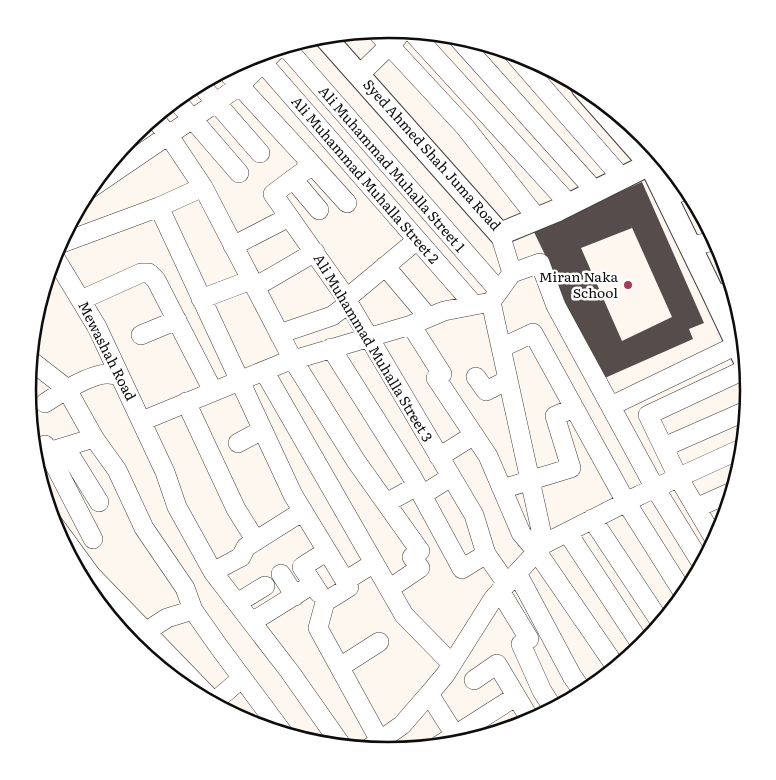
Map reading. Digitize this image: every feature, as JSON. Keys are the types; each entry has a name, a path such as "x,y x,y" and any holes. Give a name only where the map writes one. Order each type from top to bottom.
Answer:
{"street":[{"path":"383,38 465,127 537,218"},
{"path":"359,75 397,38"},
{"path":"419,40 569,204"},
{"name":"Syed Ahmed Shah Juma Road","path":"330,43 500,234 569,204 656,162"},
{"path":"466,47 595,191"},
{"name":"Ali Muhammad Muhalla Street 1","path":"289,52 488,299"},
{"name":"Ali Muhammad Muhalla Street 2","path":"262,62 417,240 488,299"},
{"path":"123,160 169,136 217,102 240,85 256,64"},
{"path":"524,65 622,178"},
{"path":"231,75 347,202"},
{"path":"205,90 260,153"},
{"path":"181,106 238,173"},
{"path":"159,124 203,187 292,360 356,460 420,552 412,557 420,568 388,589"},
{"path":"624,129 652,157"},
{"name":"Ali Muhammad Muhalla Street 3","path":"309,161 304,170 273,194 315,252 347,301 474,516 486,554 508,583"},
{"path":"656,163 665,195 690,246 723,293 734,325"},
{"path":"293,179 319,210"},
{"path":"65,251 203,187"},
{"path":"665,195 678,193"},
{"path":"159,207 293,495 349,587 325,602 318,628 340,667 375,741"},
{"path":"234,246 289,217"},
{"path":"500,234 512,273"},
{"path":"279,334 332,316 385,266 417,240"},
{"path":"690,246 707,243"},
{"path":"201,299 253,284 315,252"},
{"path":"142,421 292,360 411,325 444,311 488,299 512,273 540,263 556,306 655,488 700,552"},
{"name":"Mewashah Road","path":"60,264 97,327 142,421 165,472 176,507 214,572 290,672 336,738"},
{"path":"385,266 428,317"},
{"path":"81,300 141,273 149,273 156,280 214,391"},
{"path":"488,299 502,348 530,481 540,548"},
{"path":"141,335 176,320"},
{"path":"411,325 442,374 436,378 488,456 521,533 540,548 612,661"},
{"path":"502,348 533,333 626,502 679,586"},
{"path":"611,406 737,342"},
{"path":"332,348 419,490 462,569 486,554"},
{"path":"37,366 66,388 94,438 117,470 144,528 185,588 193,610 276,723"},
{"path":"264,371 404,615 452,664"},
{"path":"710,531 678,478 648,415 739,372"},
{"path":"44,403 66,388 101,375 120,376"},
{"path":"476,377 486,391 508,380"},
{"path":"666,379 677,401"},
{"path":"186,402 236,509 256,541"},
{"path":"502,489 571,468 555,416 574,408"},
{"path":"664,447 739,414"},
{"path":"238,443 262,430"},
{"path":"439,457 474,435"},
{"path":"49,449 94,438"},
{"path":"49,449 99,502"},
{"path":"49,449 93,539"},
{"path":"384,742 402,725 429,694 452,664 493,599 540,548 626,502 734,452"},
{"path":"386,503 451,477"},
{"path":"696,508 723,496"},
{"path":"214,572 240,557 246,548 303,511"},
{"path":"592,519 657,616"},
{"path":"567,532 637,639"},
{"path":"325,602 302,567 327,551"},
{"path":"80,560 91,575 199,686"},
{"path":"345,581 374,564"},
{"path":"281,574 294,596"},
{"path":"508,583 579,685"},
{"path":"508,583 529,639 521,644 542,691 549,702"},
{"path":"252,622 313,584"},
{"path":"237,604 265,586"},
{"path":"137,637 167,618 193,610"},
{"path":"340,667 380,642"},
{"path":"474,680 497,664 526,714"},
{"path":"218,698 242,678"},
{"path":"429,694 456,735"},
{"path":"466,733 515,697"}],"building":[{"path":"642,182 704,323 689,329 693,339 598,381 548,261 533,230","holes":["629,221 672,317 622,341 581,248 632,228"]}],"place":[{"name":"Miran Naka School","path":"628,285"}]}
